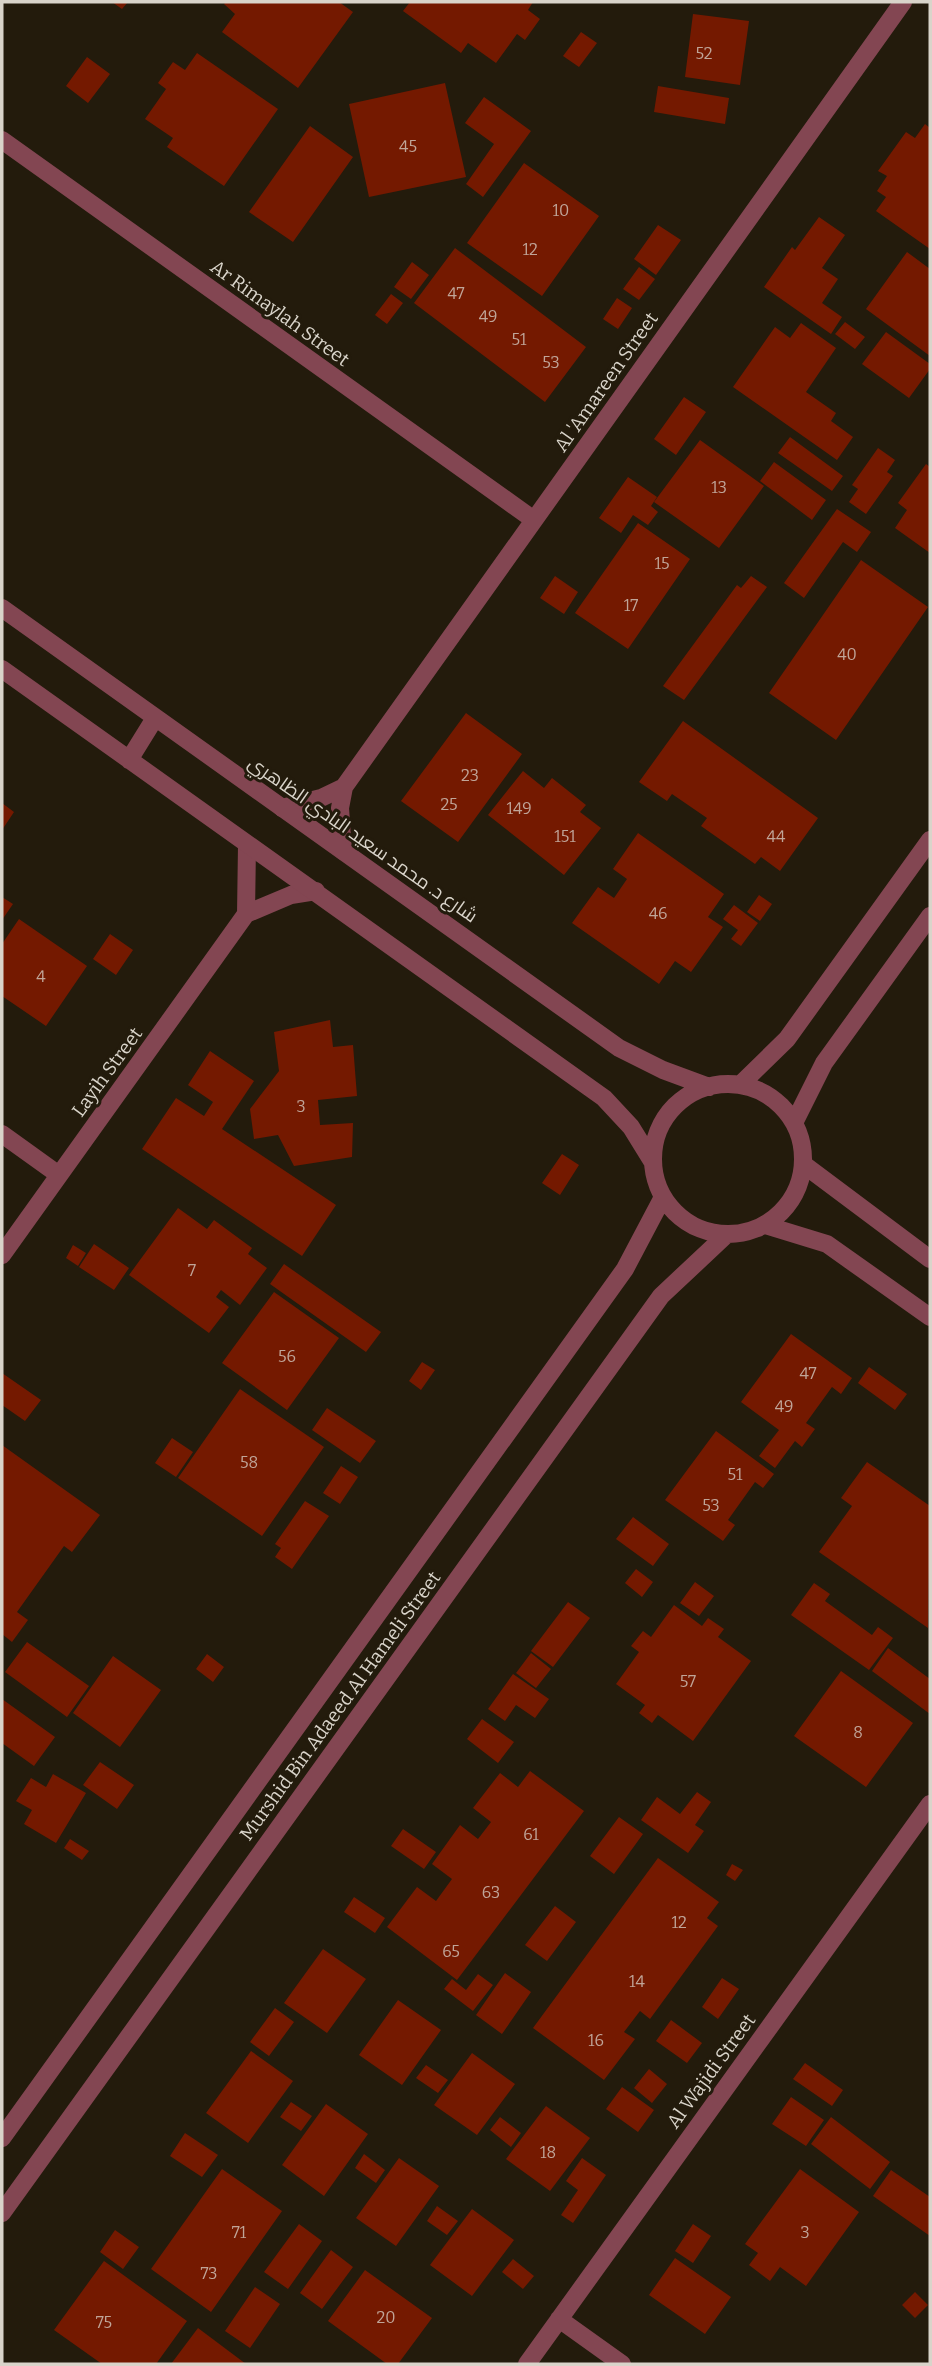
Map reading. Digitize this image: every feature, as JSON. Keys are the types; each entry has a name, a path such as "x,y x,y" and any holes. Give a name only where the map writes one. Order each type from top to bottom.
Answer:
{"street":[{"name":"Al 'Amareen Street","path":"344,787 902,2"},
{"name":"Ar Rimaylah Street","path":"2,140 534,520"},
{"name":"شارع د. محمد سعيد البادي الظاهري","path":"2,608 619,1048 663,1070 709,1087"},
{"path":"2,669 604,1098 631,1127 652,1161"},
{"path":"129,760 155,718"},
{"path":"282,808 321,798 344,787"},
{"path":"344,787 340,808 344,852"},
{"path":"740,1086 787,1039 930,840"},
{"path":"246,914 249,891 247,845"},
{"path":"246,914 291,895 316,891"},
{"name":"Layih Street","path":"2,1255 246,914"},
{"path":"794,1123 824,1063 930,916"},
{"path":"740,1086 761,1092 780,1105 794,1123 801,1143 803,1164 798,1188 784,1209 765,1225 726,1235 701,1230 679,1217 663,1197 655,1180 652,1161 655,1139 664,1119 678,1102 709,1087 740,1086"},
{"path":"2,1134 60,1175"},
{"path":"803,1164 930,1259"},
{"name":"Murshid Bin Adaeed Al Hameli Street","path":"2,2138 625,1269 663,1197"},
{"path":"765,1225 827,1244 930,1317"},
{"name":"Murshid Bin Adaeed Al Hameli Street","path":"2,2213 661,1296 726,1235"},
{"name":"Al Wajidi Street","path":"527,2364 930,1804"},
{"path":"559,2319 621,2364"}],"building":[{"path":"112,2 128,2 122,9"},
{"path":"339,2 353,12 298,88 222,32 235,14 224,4"},
{"path":"410,2 533,2 528,10 540,19 525,40 517,34 496,63 468,43 461,53 403,11"},
{"path":"693,14 749,21 740,85 685,77"},
{"path":"581,32 597,43 579,67 563,56"},
{"path":"197,53 278,109 224,186 167,147 173,138 145,119 166,89 158,83 173,62 185,70"},
{"path":"87,57 110,74 88,103 66,86"},
{"path":"445,83 466,177 369,197 349,104"},
{"path":"658,86 729,98 725,124 654,112"},
{"path":"484,97 531,131 483,197 466,184 494,144 465,123"},
{"path":"925,124 930,128 930,249 876,211 886,197 877,191 887,176 878,171 906,132 915,138"},
{"path":"310,126 353,157 293,242 249,212"},
{"path":"524,163 599,216 542,296 467,243"},
{"path":"819,217 845,235 822,268 838,279 822,303 842,317 831,334 764,287 792,247 795,250"},
{"path":"658,225 681,240 656,275 634,259"},
{"path":"455,248 586,347 545,402 414,303"},
{"path":"907,252 930,269 930,356 866,309"},
{"path":"412,262 429,275 411,299 394,287"},
{"path":"639,267 655,279 639,300 623,289"},
{"path":"391,294 403,303 387,324 375,315"},
{"path":"617,298 632,308 618,329 603,319"},
{"path":"845,322 865,337 855,349 835,334"},
{"path":"801,323 836,348 806,392 836,413 831,421 853,437 837,460 733,387 775,327 790,338"},
{"path":"886,332 930,364 930,369 909,398 862,364"},
{"path":"684,397 706,412 676,455 654,439"},
{"path":"790,437 843,476 832,491 778,453"},
{"path":"700,440 764,486 719,548 654,502"},
{"path":"878,448 895,460 887,472 893,476 866,514 849,502 858,489 852,485"},
{"path":"774,462 826,500 812,520 760,481"},
{"path":"926,464 930,467 930,553 895,528 907,510 898,503"},
{"path":"628,477 657,497 651,506 658,512 648,525 633,515 621,533 599,518"},
{"path":"837,509 871,532 857,552 843,542 804,598 784,583"},
{"path":"638,523 690,559 628,649 575,613"},
{"path":"861,560 928,607 836,740 769,693"},
{"path":"555,576 578,592 564,614 540,598"},
{"path":"751,576 767,587 684,700 663,686 737,585 741,588"},
{"path":"466,713 522,754 458,842 401,801"},
{"path":"683,721 818,818 780,871 761,857 755,864 701,826 707,818 672,794 667,801 639,782"},
{"path":"523,771 544,788 552,778 586,805 580,812 601,828 564,875 488,815"},
{"path":"2,803 14,812 2,830"},
{"path":"638,833 724,894 708,917 723,927 691,972 675,961 659,984 572,923 598,887 614,898 627,879 613,869"},
{"path":"759,895 772,904 760,921 747,912"},
{"path":"2,897 13,904 2,920"},
{"path":"734,905 758,923 741,946 731,939 738,930 723,919"},
{"path":"19,919 87,966 46,1026 2,996 2,944"},
{"path":"110,934 133,950 116,975 93,959"},
{"path":"330,1020 333,1047 353,1045 357,1096 318,1100 320,1125 353,1123 352,1157 294,1166 278,1135 254,1139 250,1109 279,1071 274,1032"},
{"path":"210,1051 254,1081 222,1129 336,1205 302,1256 142,1149 176,1098 204,1116 213,1102 188,1085"},
{"path":"562,1154 579,1165 560,1195 542,1183"},
{"path":"178,1208 207,1229 214,1220 252,1248 248,1254 267,1268 240,1305 221,1290 216,1297 229,1307 209,1333 129,1275"},
{"path":"94,1244 129,1268 114,1290 79,1267"},
{"path":"73,1245 86,1253 78,1266 66,1258"},
{"path":"284,1264 381,1332 366,1352 270,1284"},
{"path":"274,1292 339,1338 287,1410 222,1363"},
{"path":"791,1334 852,1378 841,1394 832,1387 806,1423 815,1429 802,1447 795,1441 775,1468 759,1456 779,1430 741,1402"},
{"path":"422,1362 435,1370 421,1390 409,1381"},
{"path":"869,1367 907,1394 895,1410 858,1383"},
{"path":"2,1373 41,1400 25,1421 2,1405"},
{"path":"240,1389 324,1447 262,1536 178,1478"},
{"path":"327,1408 376,1441 360,1463 312,1430"},
{"path":"716,1431 774,1474 763,1488 755,1482 728,1520 735,1525 723,1541 665,1500"},
{"path":"172,1438 193,1452 176,1477 155,1463"},
{"path":"2,1445 100,1515 72,1552 64,1546 17,1612 28,1620 12,1642 2,1634"},
{"path":"867,1462 930,1506 928,1628 819,1552 852,1506 841,1498"},
{"path":"341,1466 358,1477 340,1504 323,1493"},
{"path":"305,1501 329,1516 292,1569 275,1557 281,1548 275,1544"},
{"path":"633,1517 669,1544 653,1566 616,1539"},
{"path":"636,1569 653,1582 642,1597 625,1583"},
{"path":"695,1582 714,1596 699,1616 680,1603"},
{"path":"814,1583 830,1594 825,1601 872,1635 878,1627 893,1638 869,1670 791,1615"},
{"path":"568,1602 590,1618 553,1667 531,1651"},
{"path":"674,1605 702,1626 708,1618 724,1629 718,1637 751,1661 693,1741 658,1715 652,1723 639,1713 645,1705 616,1684 639,1652 631,1646 643,1631 651,1637"},
{"path":"27,1642 89,1686 67,1717 5,1672"},
{"path":"888,1648 930,1679 930,1714 872,1671"},
{"path":"531,1653 551,1669 536,1688 516,1673"},
{"path":"207,1654 224,1667 213,1682 196,1669"},
{"path":"113,1656 161,1690 120,1747 73,1713"},
{"path":"841,1671 913,1723 866,1787 794,1736"},
{"path":"513,1674 549,1699 535,1718 516,1705 505,1721 488,1709"},
{"path":"2,1699 55,1737 34,1766 2,1743"},
{"path":"482,1719 514,1742 498,1763 467,1739"},
{"path":"100,1762 134,1785 117,1809 83,1785"},
{"path":"530,1771 584,1811 457,1980 387,1927 417,1887 436,1901 452,1879 432,1864 460,1825 478,1839 491,1822 473,1808 500,1773 518,1787"},
{"path":"53,1774 86,1793 56,1843 24,1824 32,1810 16,1801 31,1778 46,1787"},
{"path":"697,1792 711,1802 695,1825 704,1831 688,1853 641,1820 657,1797 680,1814"},
{"path":"619,1817 643,1834 614,1874 590,1856"},
{"path":"403,1829 436,1852 424,1869 391,1846"},
{"path":"70,1839 89,1851 82,1860 64,1848"},
{"path":"658,1858 719,1902 707,1918 718,1926 650,2019 640,2011 624,2032 635,2039 604,2080 533,2028"},
{"path":"732,1864 743,1870 735,1881 726,1875"},
{"path":"354,1897 385,1918 375,1933 344,1912"},
{"path":"555,1906 576,1922 547,1961 525,1945"},
{"path":"323,1949 366,1979 327,2033 284,2003"},
{"path":"505,1973 531,1992 502,2034 476,2015"},
{"path":"478,1974 493,1985 473,2011 444,1989 452,1979 466,1990"},
{"path":"722,1978 739,1989 718,2019 702,2007"},
{"path":"398,2000 441,2030 402,2085 359,2055"},
{"path":"275,2008 294,2022 269,2056 250,2042"},
{"path":"671,2020 702,2043 687,2063 656,2041"},
{"path":"251,2051 293,2081 248,2143 206,2113"},
{"path":"472,2053 515,2084 477,2135 434,2105"},
{"path":"805,2063 843,2090 832,2106 793,2079"},
{"path":"426,2065 448,2080 438,2093 416,2078"},
{"path":"649,2069 667,2084 652,2103 634,2088"},
{"path":"622,2087 654,2110 638,2132 606,2109"},
{"path":"791,2097 824,2120 806,2146 772,2124"},
{"path":"291,2102 312,2116 301,2131 280,2117"},
{"path":"326,2104 368,2134 324,2196 282,2165"},
{"path":"546,2106 590,2138 550,2191 506,2159"},
{"path":"500,2117 521,2133 511,2147 490,2130"},
{"path":"831,2117 890,2162 870,2189 811,2144"},
{"path":"185,2133 218,2155 202,2177 170,2156"},
{"path":"364,2154 385,2170 376,2183 355,2168"},
{"path":"399,2158 439,2186 396,2246 356,2218"},
{"path":"582,2158 606,2175 573,2223 561,2215 578,2190 566,2181"},
{"path":"222,2169 282,2211 211,2312 151,2269"},
{"path":"800,2169 859,2212 806,2286 780,2267 770,2281 749,2265 758,2253 745,2244"},
{"path":"891,2170 930,2197 930,2236 873,2196"},
{"path":"437,2206 458,2221 447,2235 427,2221"},
{"path":"472,2209 514,2240 472,2296 430,2265"},
{"path":"299,2224 322,2241 288,2289 264,2272"},
{"path":"693,2224 711,2236 693,2263 675,2251"},
{"path":"115,2230 139,2247 123,2269 100,2252"},
{"path":"331,2250 353,2267 322,2309 300,2293"},
{"path":"675,2258 731,2297 705,2334 649,2295"},
{"path":"513,2259 534,2276 523,2289 502,2272"},
{"path":"104,2261 187,2321 156,2364 102,2364 54,2330"},
{"path":"365,2270 432,2318 398,2364 387,2364 328,2321"},
{"path":"255,2287 280,2304 250,2348 225,2331"},
{"path":"915,2292 928,2305 915,2318 902,2305"},
{"path":"198,2328 246,2364 171,2364"}]}
